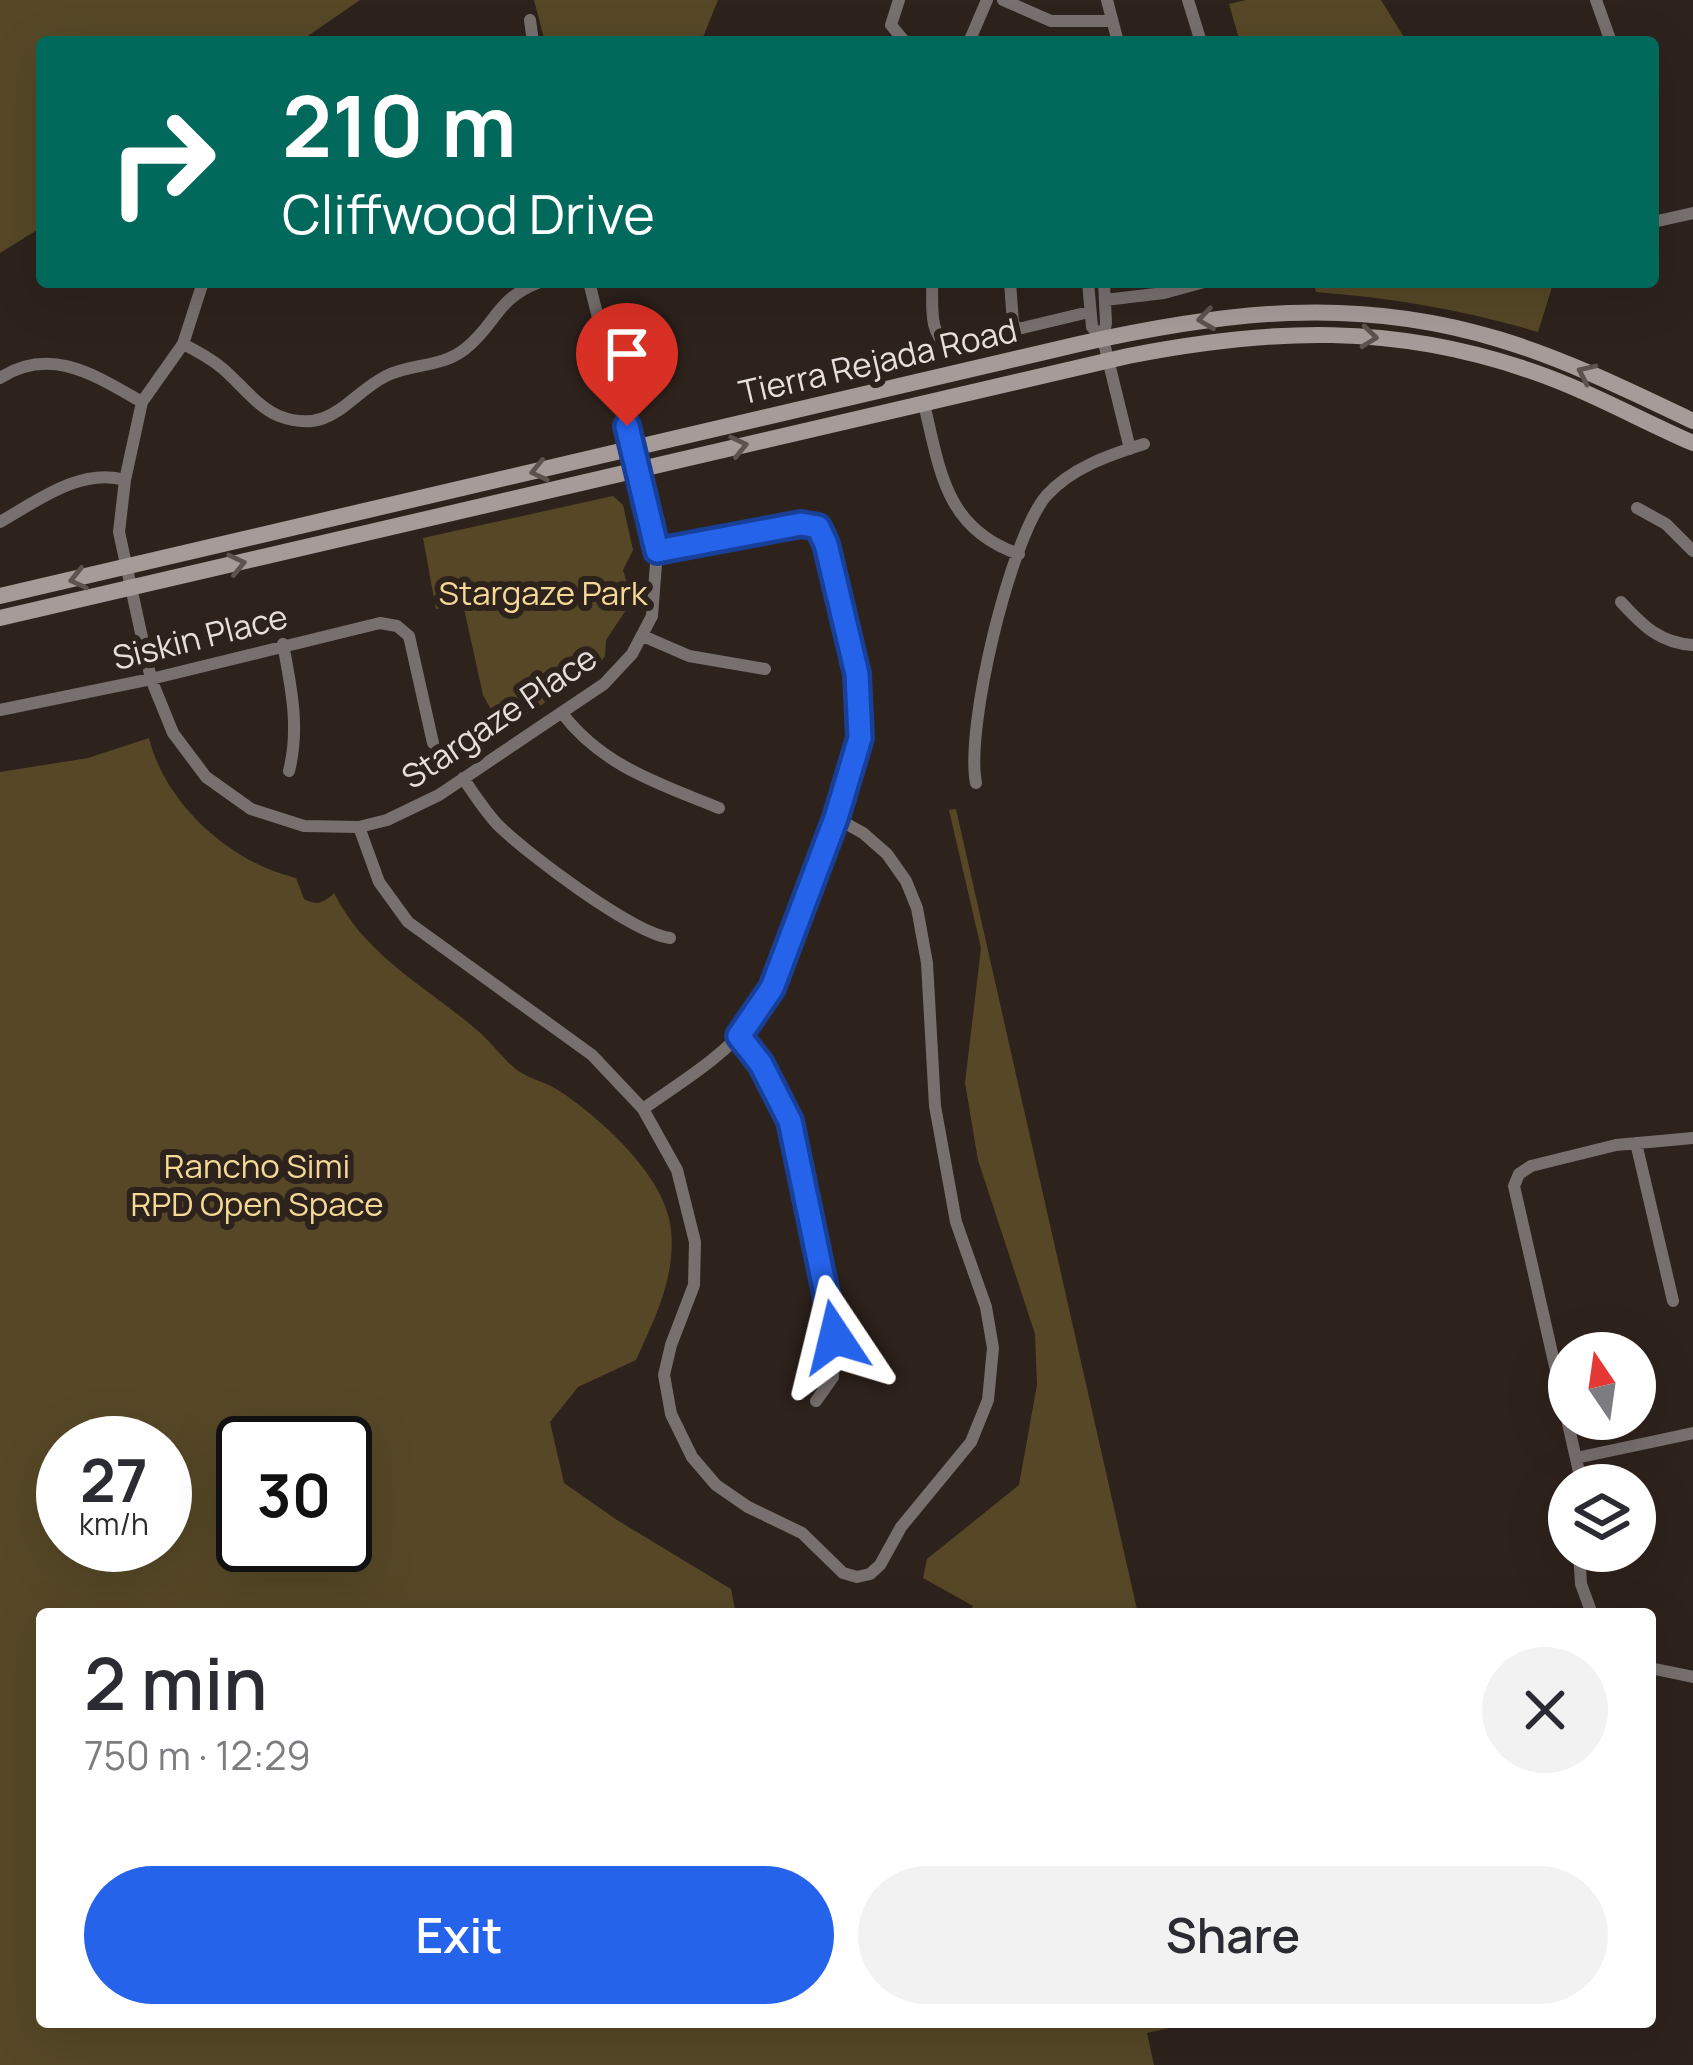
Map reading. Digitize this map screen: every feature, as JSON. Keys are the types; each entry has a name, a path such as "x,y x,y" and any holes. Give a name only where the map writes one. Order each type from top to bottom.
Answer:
{"main road":[{"name":"Tierra Rejada Road","path":"0,596 1103,339 1244,314 1325,311 1400,317 1463,330 1536,351 1693,421"},
{"name":"Tierra Rejada Road","path":"0,618 1108,361 1264,334 1406,341 1532,371 1693,443"}],"street":[{"path":"899,0 891,25 900,36"},
{"path":"972,36 987,0"},
{"path":"1004,0 1052,21 1111,21"},
{"path":"1107,0 1116,36"},
{"path":"1188,0 1199,36"},
{"path":"1596,0 1609,36"},
{"path":"530,20 532,36"},
{"path":"1659,221 1693,213"},
{"path":"0,378 26,365 62,363 142,401 182,344 200,288"},
{"path":"182,344 206,355 276,415 324,418 354,403 389,375 450,358 477,337 511,296 528,288"},
{"name":"Stargaze Place","path":"142,401 118,520 124,568 151,679 180,745 206,777 228,794 277,819 331,829 359,827 414,809 562,713 604,684 643,636 656,594 657,551 591,288"},
{"path":"932,288 934,329 949,346"},
{"path":"1010,288 1013,323 1018,329 1089,312"},
{"path":"1088,288 1092,327 1103,339"},
{"path":"976,783 971,759 983,691 1018,554 1036,509 1060,483 1137,447 1103,339 1104,288"},
{"path":"1105,300 1182,288"},
{"path":"924,404 943,482 954,505 974,531 1018,554"},
{"path":"0,522 82,479 125,480"},
{"path":"1637,508 1666,524 1693,551"},
{"path":"643,1109 739,1036 772,988 836,818 860,738 861,699 823,533 811,524 657,551"},
{"path":"1621,602 1661,638 1693,645"},
{"name":"Siskin Place","path":"0,710 151,679 380,622 397,626 409,636 433,743"},
{"path":"643,636 689,656 765,669"},
{"path":"283,644 296,744 289,771"},
{"path":"562,713 586,742 616,764 719,808"},
{"path":"463,778 488,814 514,839 639,929 670,938"},
{"path":"359,827 379,882 408,922 592,1055 643,1109 677,1170 695,1242 694,1285 664,1376 670,1414 692,1457 716,1485 748,1507 802,1533 850,1576 870,1574 880,1565 901,1527 971,1442 992,1376 991,1327 956,1222 935,1106 928,963 917,908 887,854 836,818"},
{"path":"739,1036 778,1092 801,1156 835,1337 833,1377 816,1401"},
{"path":"1577,1464 1514,1186 1523,1170 1636,1143 1693,1138"},
{"path":"1636,1143 1673,1301"},
{"path":"1576,1458 1693,1433"},
{"path":"1580,1572 1590,1608"},
{"path":"1656,1669 1693,1677"}],"green space":[{"path":"0,0 360,0 308,36 36,36 36,231 0,253"},
{"path":"534,0 718,0 703,36 543,36"},
{"path":"1381,0 1403,36 1238,36 1229,4"},
{"path":"1315,288 1552,288 1538,332 1428,306 1316,292"},
{"name":"Stargaze Park","path":"613,496 623,505 633,550 623,570 632,601 606,640 605,656 596,667 580,672 569,688 502,729 483,695 463,604 436,609 423,538"},
{"name":"Rancho Simi RPD Open Space","path":"149,738 170,786 204,827 248,859 296,878 304,899 320,902 334,893 380,953 478,1031 517,1070 558,1090 593,1116 629,1150 657,1189 671,1229 670,1264 657,1313 636,1360 578,1387 550,1422 564,1483 731,1589 735,1608 36,1608 36,2028 1169,2028 1147,2033 1154,2065 0,2065 0,772 88,758"},
{"path":"956,809 1137,1608 972,1608 923,1578 927,1559 1019,1485 1037,1385 1035,1334 978,1160 965,1083 981,948 949,810"}],"route":[{"path":"627,426 657,551 801,524 818,527 857,674 862,718 856,758 772,988 739,1036 778,1092 790,1121 801,1156 835,1337"}]}
